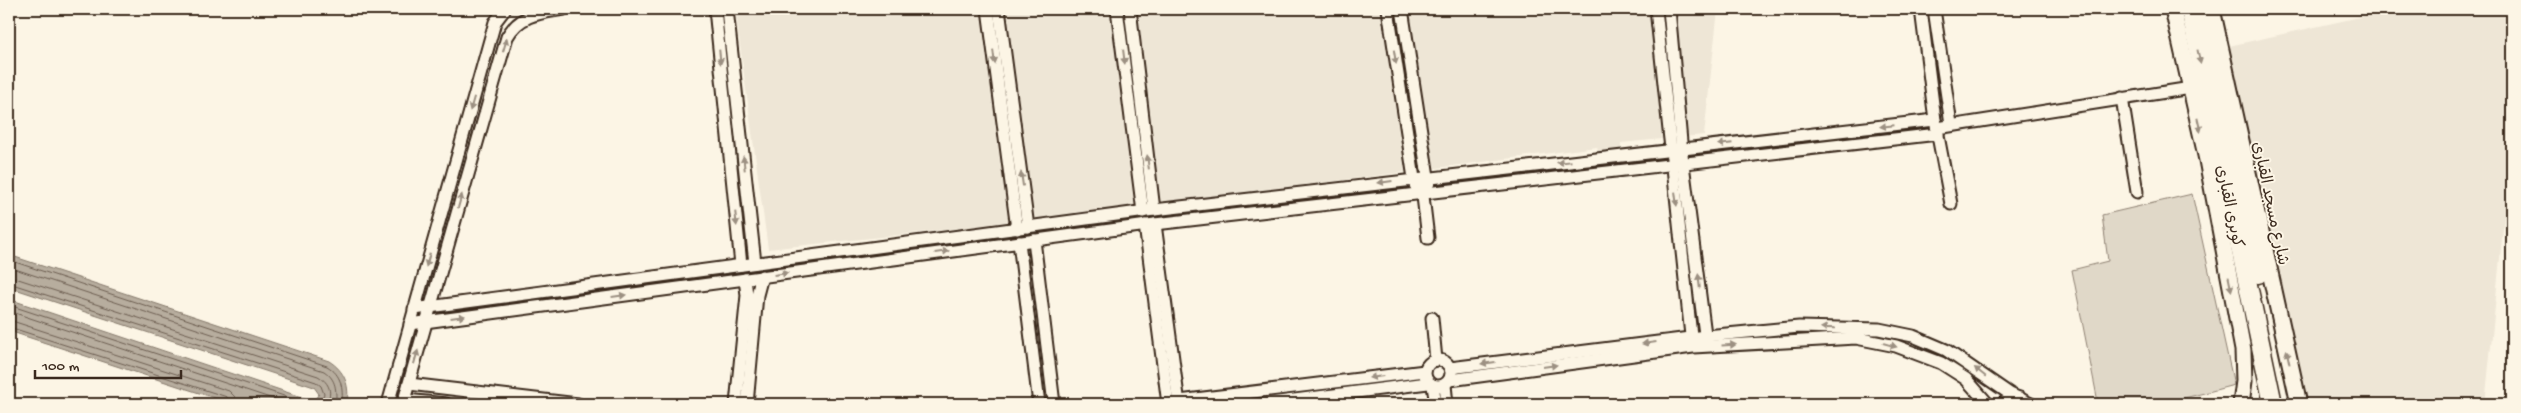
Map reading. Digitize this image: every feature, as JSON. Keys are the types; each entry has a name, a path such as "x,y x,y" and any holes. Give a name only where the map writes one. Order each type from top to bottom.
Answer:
{"main road":[{"name":"كوبرى القبارى","path":"2190,9 2273,404"},
{"name":"كوبرى القبارى","path":"2203,9 2285,404"}],"street":[{"path":"388,404 495,22 505,9"},
{"path":"446,404 404,402 507,37 511,29 526,17 564,9"},
{"path":"715,9 741,265"},
{"path":"727,9 755,263"},
{"path":"988,9 996,23"},
{"path":"999,9 996,23 1022,228"},
{"path":"1117,9 1149,211"},
{"path":"1130,9 1149,211"},
{"path":"1388,9 1421,178"},
{"path":"1402,9 1428,238"},
{"path":"1656,9 1676,150"},
{"path":"1669,9 1677,165 1692,342"},
{"path":"1921,9 1936,127 1951,204"},
{"path":"1934,9 1951,124"},
{"path":"2174,9 2244,350 2244,381 2240,404"},
{"name":"شارع مسجد القبارى","path":"2212,9 2299,404"},
{"path":"410,324 1150,224 1677,165 2191,88"},
{"path":"2122,98 2137,192"},
{"path":"414,308 1149,211 1421,178 1676,150 1936,127"},
{"path":"1677,165 1706,341"},
{"path":"1150,224 1175,403 1425,371 1441,380 1447,404"},
{"path":"1034,240 1054,404"},
{"path":"1019,242 1040,404"},
{"path":"699,285 701,270"},
{"path":"747,404 757,295 762,276"},
{"path":"736,404 747,295 746,279"},
{"path":"1432,318 1436,360"},
{"path":"1706,341 1799,327 1878,329 1902,332 1925,340 1957,356 2002,388 2029,402"},
{"path":"1262,404 1441,380 1692,342 1856,338 1883,342 1954,370 1977,389 1988,404"},
{"path":"1425,371 1430,362 1436,360 1444,362 1436,404"},
{"path":"408,384 578,404"},
{"path":"2002,404 2009,398 2029,402"}],"shaded area":[{"path":"735,9 1718,9 1704,135 1621,143 1621,150 1598,152 1597,147 1031,221 768,249"},
{"path":"2396,9 2512,9 2512,141 2485,404 2306,404 2229,46"},
{"path":"2192,194 2234,385 2151,404 2134,405 2098,402 2072,270 2108,261 2102,215"}],"water":[{"path":"9,255 329,361 343,374 348,391 347,404 233,404 9,331 9,299 310,400 314,400 319,394 314,387 9,287"}]}
